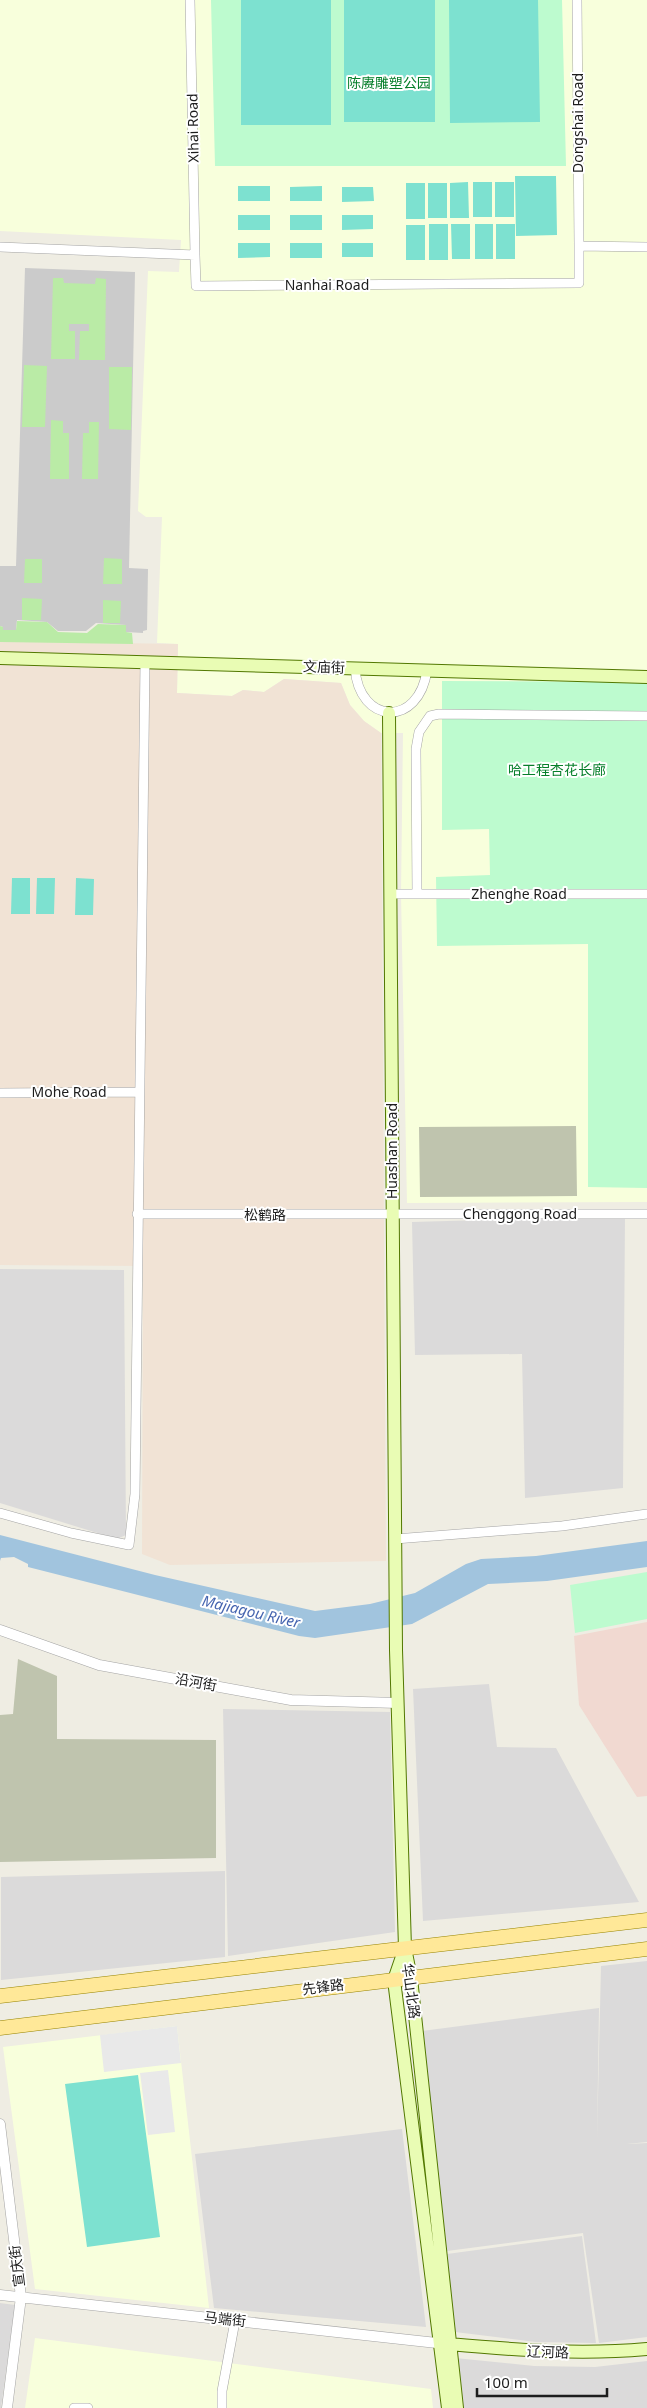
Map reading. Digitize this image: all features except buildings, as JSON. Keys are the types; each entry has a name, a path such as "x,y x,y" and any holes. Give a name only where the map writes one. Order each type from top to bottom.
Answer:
{"main road":[{"name":"文庙街","path":"0,658 647,677"},
{"name":"Huashan Road","path":"389,713 395,1588 404,1948"},
{"path":"0,1996 647,1920"},
{"name":"华山北路","path":"404,1948 411,1978 447,2347 448,2408"},
{"name":"华山北路","path":"404,1948 394,1980 457,2408"},
{"name":"先锋路","path":"0,2028 647,1949"},
{"name":"辽河路","path":"447,2347 598,2353 647,2349"},
{"name":"辽河路","path":"447,2347 569,2361 599,2361 647,2356"}],"street":[{"name":"Xihai Road","path":"190,0 195,255"},
{"name":"Dongshai Road","path":"577,0 579,246"},
{"name":"Nanhai Road","path":"195,255 196,286 579,283 579,246"},
{"path":"579,246 647,247"},
{"path":"0,247 195,255"},
{"path":"0,1513 71,1534 129,1545 136,1494 138,1092 145,662"},
{"path":"355,668 356,682 362,698 376,708 389,713 409,707 421,694 427,670"},
{"path":"417,894 416,749 419,732 430,716 439,714 647,716"},
{"name":"Zhenghe Road","path":"390,894 647,894"},
{"name":"Mohe Road","path":"0,1092 138,1092"},
{"name":"松鹤路","path":"138,1214 393,1215"},
{"name":"Chenggong Road","path":"393,1215 647,1214"},
{"path":"395,1538 562,1526 647,1514"},
{"name":"沿河街","path":"0,1630 99,1665 291,1700 398,1703"},
{"name":"宣庆街","path":"0,2124 21,2297 7,2408"},
{"name":"马端街","path":"0,2295 235,2320 447,2347"},
{"path":"222,2408 222,2391 235,2320"},
{"path":"74,2408 88,2408"}],"shaded area":[{"path":"0,0 647,0 647,1202 407,1203 401,894 403,733 381,733 364,721 350,705 341,683 284,679 264,692 243,690 232,696 177,693 178,644 157,643 162,517 146,517 138,511 148,271 179,272 181,240 0,231"},
{"path":"25,268 135,272 129,568 148,569 147,630 143,631 143,633 126,632 126,625 96,623 86,631 58,631 47,622 17,620 16,630 3,630 3,627 0,626 0,566 16,566"},
{"path":"0,641 178,644 177,693 232,696 243,690 264,692 284,679 341,683 350,705 364,721 381,733 386,1561 170,1565 142,1554 143,1266 0,1265"},
{"path":"576,1126 577,1196 420,1197 419,1127"},
{"path":"625,1216 623,1488 525,1498 522,1354 415,1355 412,1222"},
{"path":"0,1269 124,1270 126,1535 117,1539 0,1503"},
{"path":"647,1622 647,1796 637,1797 579,1705 574,1636"},
{"path":"18,1659 57,1676 57,1739 216,1740 216,1858 0,1862 0,1715 13,1714"},
{"path":"489,1684 497,1747 556,1748 639,1902 423,1921 413,1689"},
{"path":"223,1709 390,1712 395,1932 228,1956"},
{"path":"225,1871 225,1957 1,1980 1,1877"},
{"path":"647,1961 647,2142 627,2144 647,2143 647,2337 599,2343 583,2233 447,2251 422,2031 599,2008 597,2141 601,1966"},
{"path":"177,2026 209,2308 35,2289 3,2047"},
{"path":"177,2026 181,2063 104,2072 100,2035"},
{"path":"168,2070 175,2132 148,2135 140,2073"},
{"path":"402,2129 426,2327 214,2308 195,2154"},
{"path":"582,2236 596,2343 536,2342 455,2332 447,2254"},
{"path":"0,2303 15,2305 1,2408 0,2408"},
{"path":"35,2338 431,2389 433,2408 25,2408"},
{"path":"455,2358 534,2366 595,2367 647,2361 647,2408 462,2408"}],"green space":[{"name":"陈赓雕塑公园","path":"211,0 562,0 566,166 215,166"},
{"path":"241,0 331,0 331,125 241,125"},
{"path":"344,0 435,0 435,122 344,122"},
{"path":"449,0 538,0 540,122 450,123"},
{"path":"515,176 556,176 557,235 516,236"},
{"path":"468,182 469,218 450,218 450,183"},
{"path":"473,182 492,182 492,217 473,217"},
{"path":"495,182 514,182 514,217 495,217"},
{"path":"406,183 425,183 425,219 406,219"},
{"path":"428,183 447,183 447,218 428,218"},
{"path":"238,186 270,186 270,201 238,201"},
{"path":"322,186 322,201 290,201 290,187"},
{"path":"342,187 373,187 374,201 342,202"},
{"path":"238,215 270,215 270,230 238,230"},
{"path":"290,215 322,215 322,230 290,230"},
{"path":"342,215 373,215 373,229 342,230"},
{"path":"429,224 448,224 448,260 429,260"},
{"path":"451,224 470,224 470,259 452,259"},
{"path":"475,224 493,224 493,259 475,259"},
{"path":"496,224 515,224 515,259 496,259"},
{"path":"406,225 425,225 425,260 406,260"},
{"path":"238,243 270,243 270,257 238,258"},
{"path":"290,243 322,243 322,258 290,258"},
{"path":"342,243 373,243 373,257 342,257"},
{"path":"53,278 63,278 64,283 95,284 96,278 106,279 105,360 79,360 80,331 89,331 89,324 69,324 69,331 75,331 75,359 51,359"},
{"path":"24,365 47,366 45,427 22,427"},
{"path":"109,367 132,367 131,430 109,429"},
{"path":"51,420 63,421 63,433 69,433 69,479 50,479"},
{"path":"89,422 99,422 98,479 82,479 83,433 89,433"},
{"path":"104,558 122,559 122,584 103,584"},
{"path":"25,559 42,559 42,583 24,583"},
{"path":"22,598 42,599 41,620 22,620"},
{"path":"103,600 121,601 120,623 103,623"},
{"path":"17,621 47,622 58,632 87,633 98,624 126,625 126,632 132,633 133,644 0,642 0,626 3,627 3,630 16,630"},
{"name":"哈工程杏花长廊","path":"442,681 647,682 647,1188 588,1187 588,944 437,946 436,877 490,875 489,829 442,830"},
{"path":"12,878 30,878 30,914 11,914"},
{"path":"37,878 55,878 54,914 36,914"},
{"path":"76,878 94,879 93,915 75,915"},
{"path":"647,1572 647,1619 575,1633 570,1585"},
{"path":"138,2075 160,2237 87,2247 65,2084"}],"water":[{"name":"Majiagou River","path":"0,1535 155,1575 315,1611 370,1604 415,1593 466,1564 481,1559 536,1556 647,1541 647,1567 547,1581 488,1584 412,1624 315,1638 299,1636 28,1567 28,1564 14,1557 1,1558 0,1561"}]}
